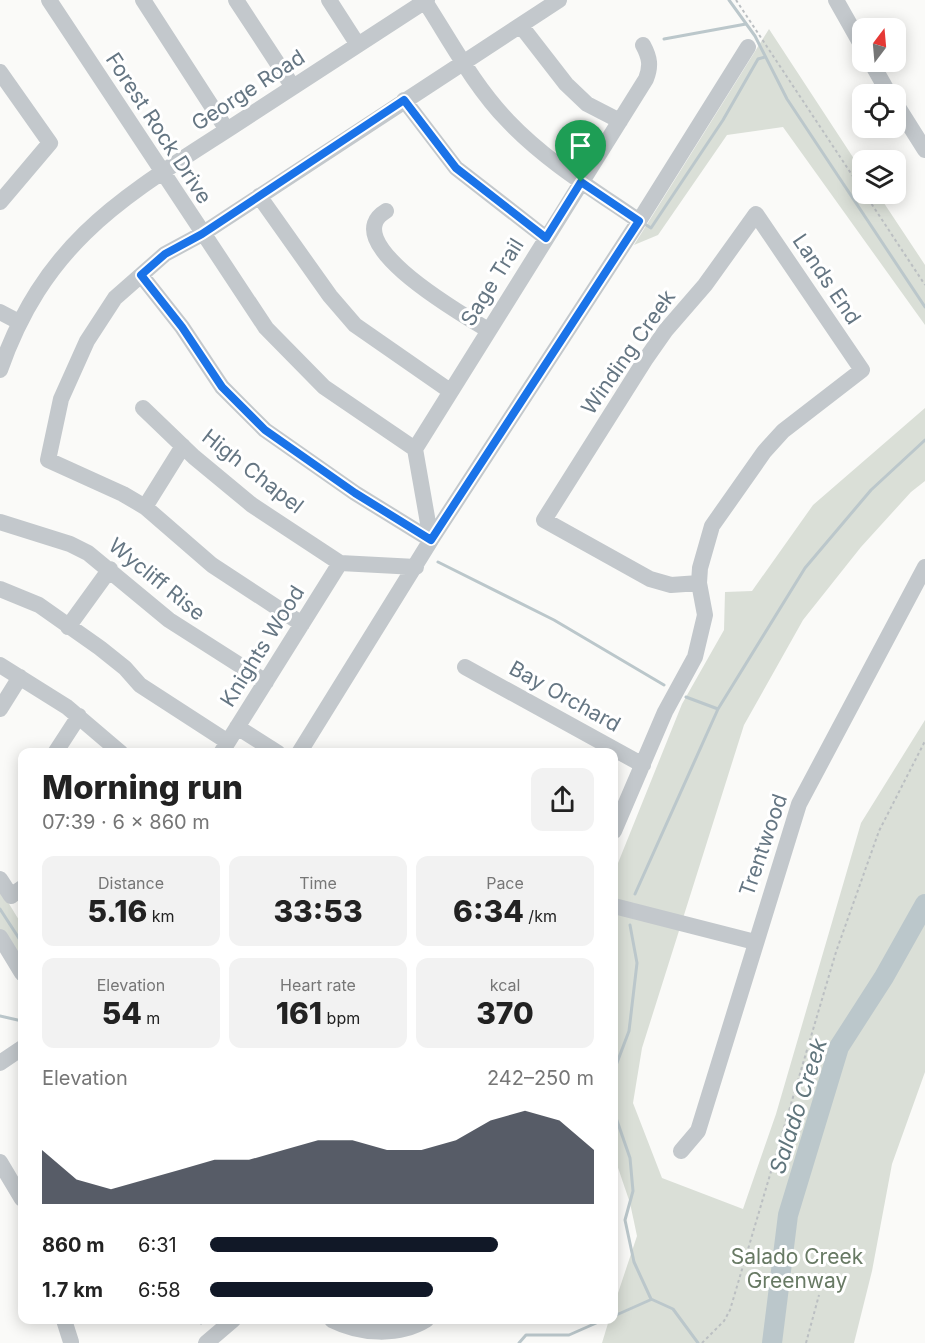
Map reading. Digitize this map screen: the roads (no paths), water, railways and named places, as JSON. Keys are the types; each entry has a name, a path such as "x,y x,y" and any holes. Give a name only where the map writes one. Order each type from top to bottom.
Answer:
{"street":[{"name":"Forest Rock Drive","path":"49,0 266,328 293,359 324,387 415,449"},
{"path":"143,0 227,130"},
{"path":"236,0 293,87"},
{"path":"329,0 358,45"},
{"name":"George Road","path":"0,370 19,322 41,283 86,230 126,197 425,0"},
{"path":"425,0 486,94 507,120 531,143 581,182 639,221"},
{"path":"302,624 212,565 145,507 123,494 48,460 61,399 87,341 115,298 165,254 202,234 463,60 521,26 559,0"},
{"path":"836,0 852,28"},
{"path":"521,26 566,84 587,104 620,121"},
{"name":"Sage Trail","path":"415,449 651,68 649,55 643,45"},
{"path":"302,748 431,540 639,221 748,47"},
{"path":"0,72 50,143 0,202"},
{"path":"404,100 456,168 546,238"},
{"path":"906,120 925,150"},
{"path":"259,196 330,296 355,325 450,391"},
{"path":"386,210 380,214 375,224 378,241 384,253 426,291 488,330"},
{"name":"Lands End","path":"699,583 706,542 712,526 764,452 783,431 862,370 756,214"},
{"name":"Winding Creek","path":"699,583 671,585 650,579 544,520 645,360 666,330 705,285 756,214"},
{"path":"141,275 182,327 222,387 265,430 355,493 431,540"},
{"path":"0,312 19,322"},
{"name":"High Chapel","path":"143,408 252,505 340,563"},
{"path":"145,507 183,446"},
{"path":"415,449 431,540"},
{"name":"Wycliff Rise","path":"0,511 7,523 88,552 169,620 266,682"},
{"path":"340,563 416,567"},
{"name":"Knights Wood","path":"224,748 340,563"},
{"name":"Trentwood","path":"681,1151 699,1131 799,804 925,567"},
{"path":"69,627 110,569"},
{"path":"618,822 702,638 705,615 699,583"},
{"path":"0,589 39,605 117,661 140,685 224,748"},
{"path":"0,665 79,716 115,748"},
{"name":"Bay Orchard","path":"465,667 612,748"},
{"path":"0,709 20,677"},
{"path":"58,748 79,716"},
{"path":"237,727 270,748"},
{"name":"Bay Orchard","path":"618,751 643,765"},
{"path":"0,879 11,896 18,891"},
{"path":"618,907 755,942"},
{"path":"0,937 18,967"},
{"path":"0,1063 18,1051"},
{"path":"0,1162 18,1192"},
{"path":"66,1324 73,1343"},
{"path":"206,1343 228,1324"},
{"path":"342,1324 357,1330 384,1332 412,1324"}],"waterway":[{"path":"729,0 755,36 787,99 925,307"},
{"path":"664,39 746,24"},
{"path":"643,223 651,228 723,120 758,59 765,57"},
{"path":"635,894 718,709 805,568 871,490 925,440"},
{"path":"438,562 554,620 664,685"},
{"path":"686,697 718,709"},
{"name":"Salado Creek","path":"772,1343 788,1215 839,1047 884,977 925,904"},
{"path":"0,909 18,937"},
{"path":"618,1060 629,1031 637,963 630,925"},
{"path":"0,1016 18,1020"},
{"path":"618,1124 630,1158 633,1191 625,1220 634,1262 651,1299 673,1309 698,1343"},
{"path":"618,1314 650,1300"},
{"path":"519,1343 526,1335 569,1335 594,1324"}],"park label":[{"name":"Salado Creek Greenway","path":"797,1268"}]}
